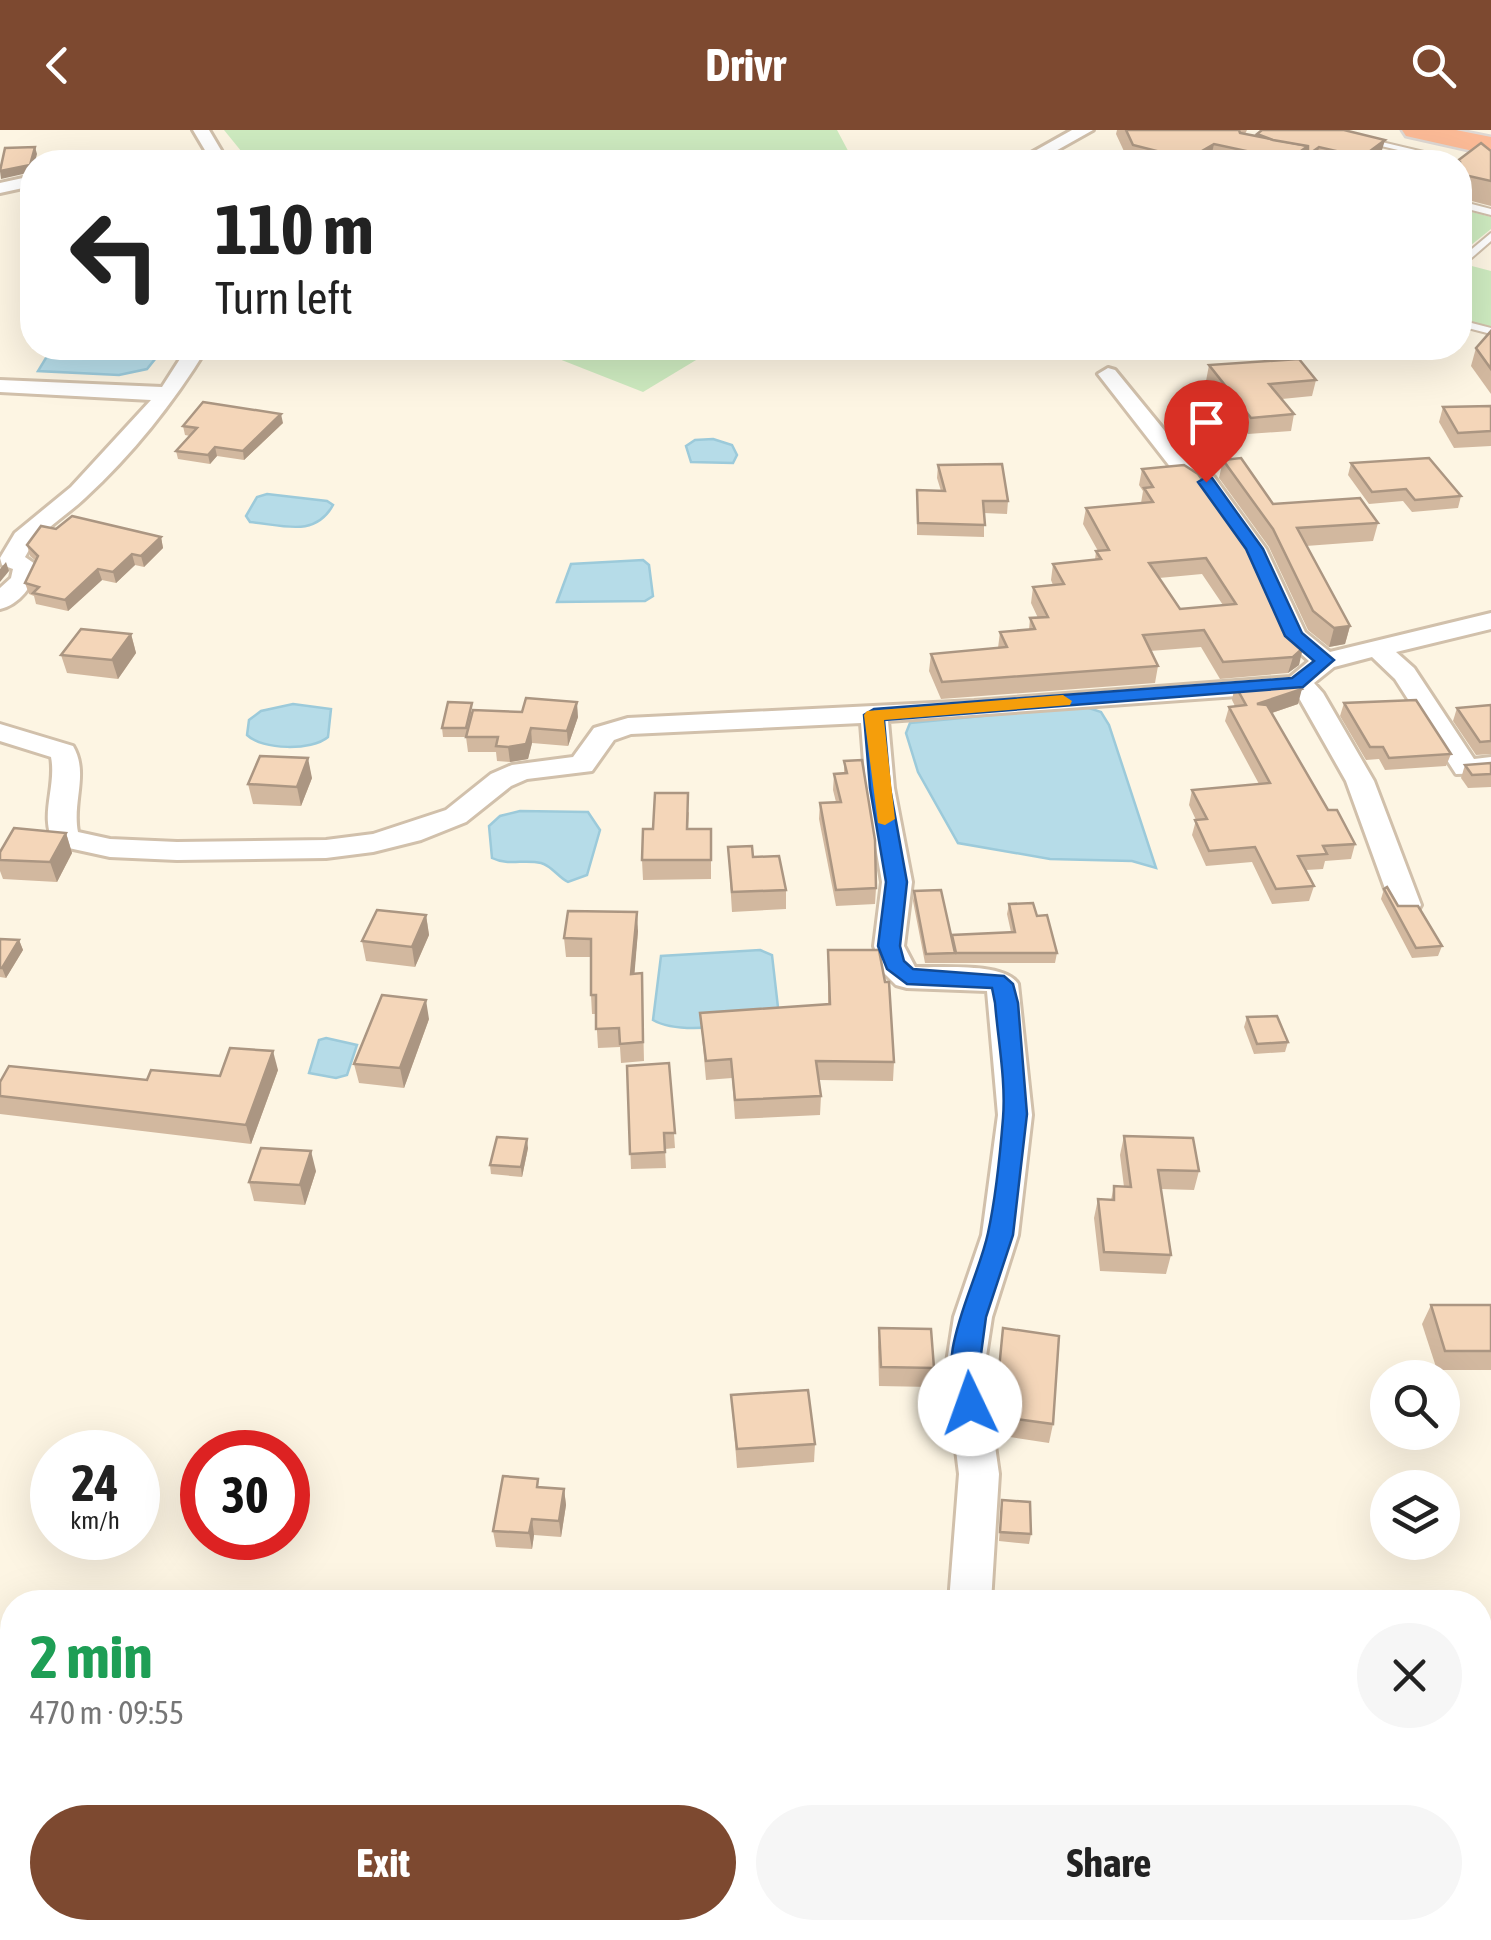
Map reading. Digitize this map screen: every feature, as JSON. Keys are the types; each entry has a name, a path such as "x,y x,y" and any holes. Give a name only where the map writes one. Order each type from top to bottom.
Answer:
{"highway":[{"path":"1416,130 1459,146"}],"street":[{"path":"1047,150 1085,130"},
{"path":"0,602 23,580 26,566 10,560 23,538 79,492 168,394 189,360"},
{"path":"1108,374 1183,468 1206,482 1254,549 1294,636 1325,660"},
{"path":"0,386 168,394"},
{"path":"1297,684 1325,660 1491,621"},
{"path":"1378,649 1406,674 1466,768 1491,766"},
{"path":"0,732 63,752 70,768 58,820 65,838 110,848 177,851 326,849 411,834 456,816 502,780 522,771 582,765 604,734 628,726 874,715 1297,684 1310,692 1360,781 1406,905"},
{"path":"874,715 880,788 897,882 889,946 894,964 907,977 996,981 1002,984 1006,1003 1015,1114 1000,1235 972,1317 965,1369 979,1474 971,1590"}],"lane":[{"path":"1319,130 1459,146"},
{"path":"1472,254 1491,236"}],"green space":[{"path":"224,130 837,130 848,150 240,150"},
{"path":"1472,212 1491,217 1491,229 1472,244"},
{"path":"1472,266 1491,271 1491,328 1472,323"},
{"path":"562,360 696,360 643,392"}],"water":[{"path":"45,360 154,360 147,369 119,375 38,371"},
{"path":"713,439 732,445 737,455 733,463 691,462 686,446 695,440"},
{"path":"267,494 333,505 326,515 308,526 250,522 246,516 257,497"},
{"path":"643,560 649,565 653,596 645,601 557,602 571,564"},
{"path":"293,704 331,709 328,737 311,745 287,747 264,744 247,735 249,720 261,711"},
{"path":"1083,706 1101,712 1109,725 1156,868 1132,861 1050,859 958,843 918,772 906,733 910,723"},
{"path":"520,811 588,812 600,830 587,875 568,882 541,863 492,858 489,826 500,816"},
{"path":"760,950 772,955 779,1016 697,1028 653,1020 661,956"},
{"path":"319,1040 357,1045 347,1075 336,1078 309,1073"}],"building":[{"path":"1126,130 1239,130 1308,146 1302,150 1242,150 1214,144 1204,150 1153,150 1133,145"},
{"path":"1262,130 1344,130 1385,140 1371,150 1308,150 1308,146 1257,134"},
{"path":"1481,143 1491,151 1491,181 1472,177 1472,150"},
{"path":"35,147 20,150 20,167 0,171 5,148"},
{"path":"1491,331 1491,369 1476,348"},
{"path":"1300,360 1316,380 1269,384 1294,414 1251,418 1209,365"},
{"path":"203,402 281,414 243,451 215,447 208,455 176,451 197,428 183,426"},
{"path":"1491,406 1491,431 1458,433 1443,407"},
{"path":"1241,458 1273,504 1360,498 1378,523 1297,528 1350,626 1334,628 1313,611 1273,529 1223,460"},
{"path":"1429,458 1461,496 1415,500 1406,489 1372,492 1351,463"},
{"path":"1002,464 1008,501 983,501 985,525 918,523 917,490 945,491 938,465"},
{"path":"1184,465 1198,474 1242,535 1281,621 1302,639 1297,640 1303,648 1293,657 1223,662 1204,630 1143,635 1158,666 942,682 931,654 1007,647 1000,632 1035,629 1030,618 1048,617 1033,587 1064,584 1053,564 1101,559 1096,551 1109,550 1086,508 1153,502 1144,488 1153,487 1142,469","holes":["1206,558 1236,604 1180,609 1149,563"]},
{"path":"72,516 161,537 141,556 132,554 113,572 98,569 65,600 33,593 39,587 25,583 38,556 27,545 41,526 56,529"},
{"path":"81,629 131,634 112,660 61,655"},
{"path":"1294,681 1302,689 1257,704 1267,705 1328,810 1337,810 1355,844 1323,846 1327,854 1298,856 1314,886 1276,889 1255,847 1209,851 1195,820 1207,819 1192,790 1270,783 1229,707 1246,705 1235,685"},
{"path":"526,698 577,702 567,731 531,728 526,744 508,747 496,746 498,737 466,737 473,710 522,712"},
{"path":"1416,700 1451,754 1389,758 1383,747 1370,747 1344,703"},
{"path":"448,702 472,703 466,728 442,728"},
{"path":"1491,705 1491,741 1480,742 1457,708"},
{"path":"260,756 308,758 297,787 248,784"},
{"path":"862,760 875,840 876,888 836,890 820,803 841,802 834,774 847,773 844,761"},
{"path":"1491,763 1491,774 1472,775 1465,765"},
{"path":"655,793 688,793 687,829 711,829 711,860 642,860 643,829 653,829"},
{"path":"14,828 66,833 50,862 0,860 0,852"},
{"path":"752,846 753,857 779,856 786,890 732,892 728,847"},
{"path":"1387,887 1398,906 1418,906 1442,946 1416,948 1384,889"},
{"path":"941,890 955,953 926,954 914,891"},
{"path":"1033,903 1037,916 1047,915 1057,953 956,953 952,935 1015,932 1009,904"},
{"path":"377,910 426,915 412,947 362,941"},
{"path":"568,911 637,912 631,974 642,973 643,1042 620,1044 619,1028 596,1029 596,995 591,995 591,939 564,938"},
{"path":"0,939 19,940 2,968 0,968"},
{"path":"828,950 879,950 885,982 889,982 894,1062 816,1061 821,1096 735,1100 731,1059 706,1061 700,1013 830,1004"},
{"path":"382,995 426,1000 400,1068 354,1064"},
{"path":"1277,1016 1288,1042 1257,1044 1247,1017"},
{"path":"230,1048 273,1051 246,1125 0,1096 0,1082 9,1066 147,1080 151,1070 220,1076"},
{"path":"669,1063 675,1133 664,1133 665,1152 630,1154 627,1066"},
{"path":"1124,1136 1193,1138 1199,1171 1158,1170 1171,1255 1104,1252 1098,1199 1114,1200 1114,1186 1131,1187"},
{"path":"497,1137 527,1139 521,1167 490,1165"},
{"path":"261,1148 311,1151 300,1185 249,1182"},
{"path":"1431,1305 1491,1305 1491,1351 1445,1351"},
{"path":"879,1328 931,1329 934,1368 881,1367"},
{"path":"1003,1328 1059,1336 1053,1424 1000,1417 997,1390"},
{"path":"808,1390 815,1444 737,1449 731,1395"},
{"path":"503,1476 538,1479 537,1487 564,1489 559,1521 532,1519 529,1533 493,1531"},
{"path":"1002,1500 1030,1502 1031,1534 1000,1532"}],"slow traffic":[{"path":"885,819 874,715 1063,701"}],"route":[{"path":"970,1404 965,1369 972,1317 1000,1235 1015,1114 1006,1003 1002,984 996,981 907,977 894,964 889,946 897,882 880,788 874,715 1297,684 1325,660 1294,636 1254,549 1206,482"}]}
